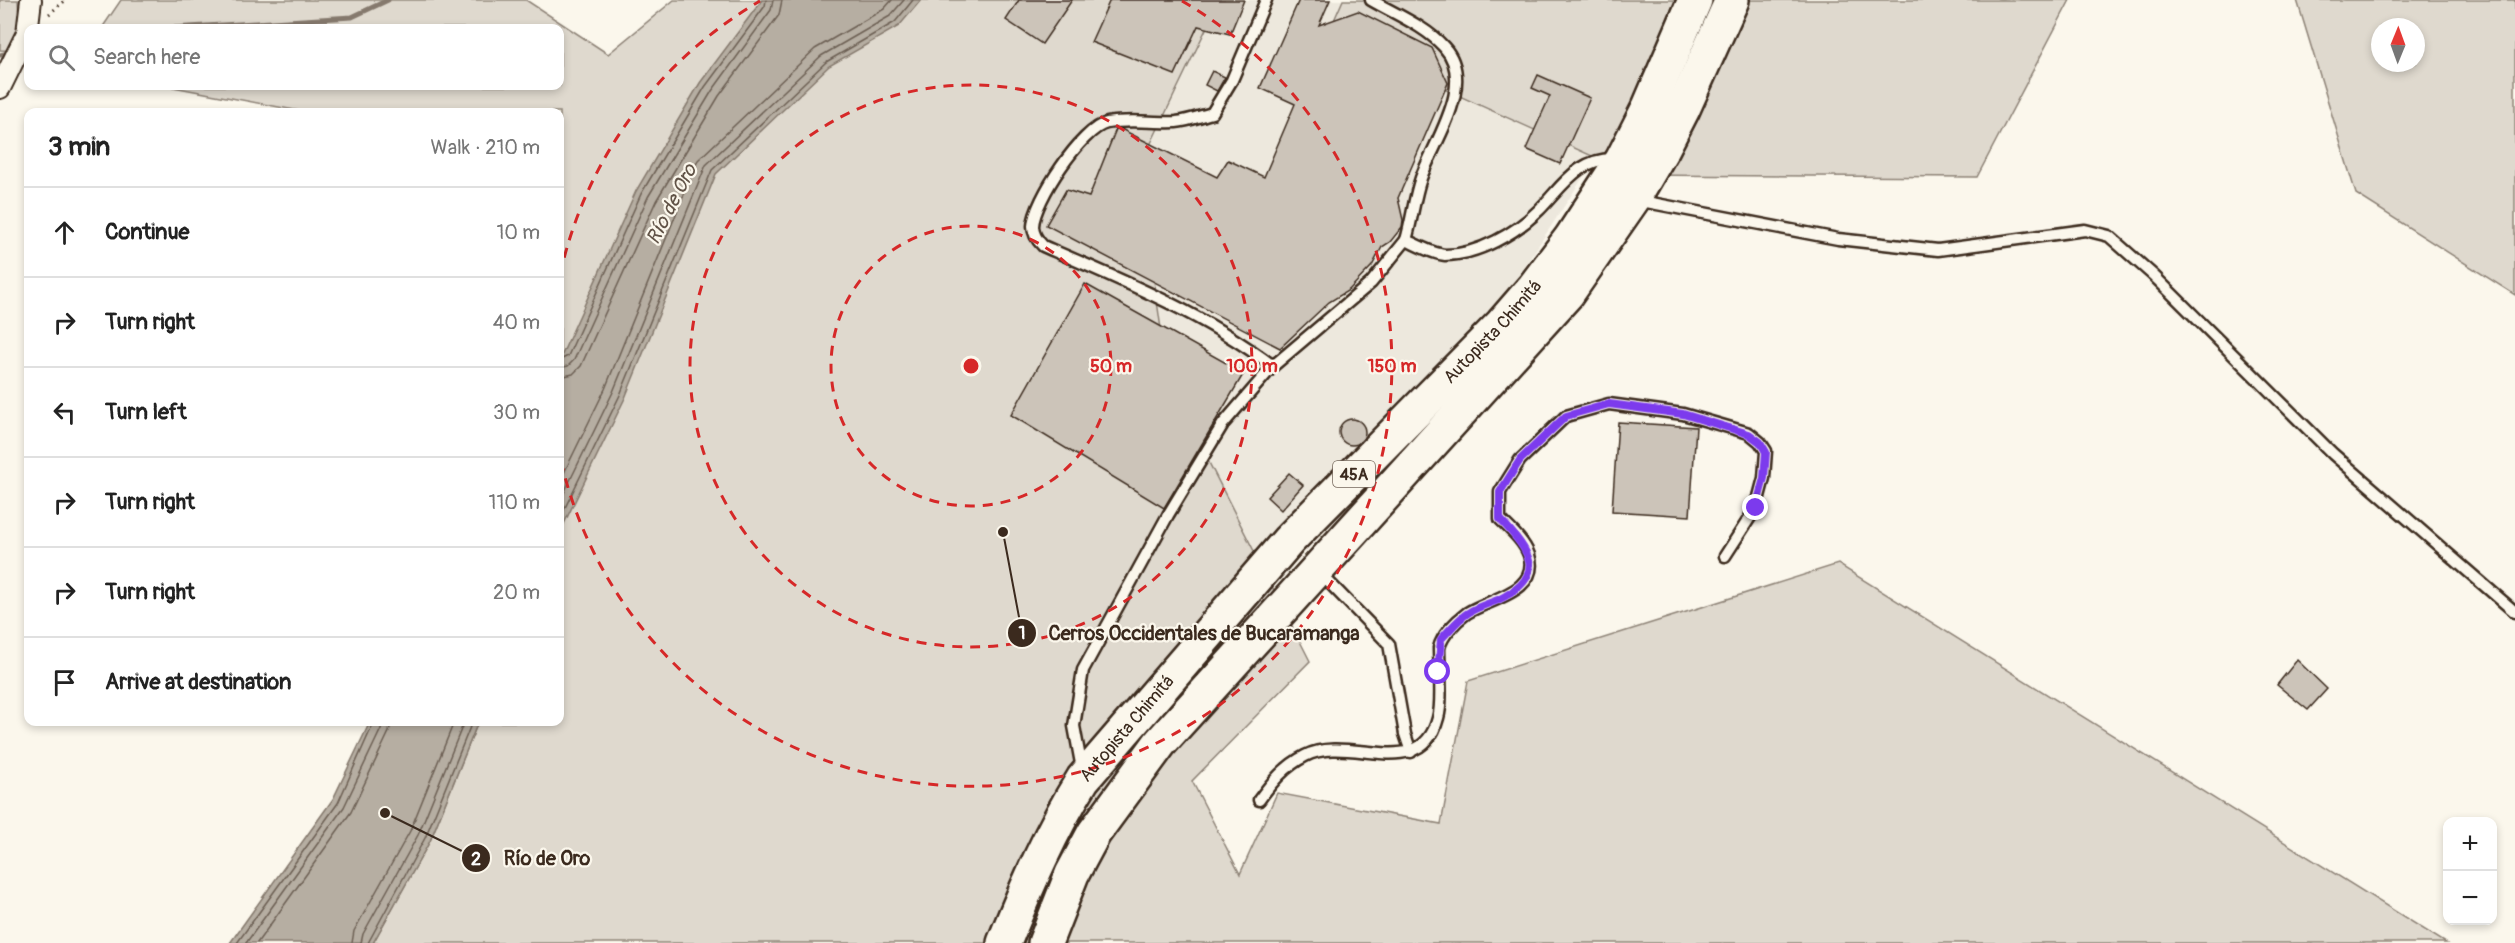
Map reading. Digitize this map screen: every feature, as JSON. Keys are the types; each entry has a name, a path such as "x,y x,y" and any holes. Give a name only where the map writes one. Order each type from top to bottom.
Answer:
{"highway":[{"name":"Autopista Chimitá","path":"1004,943 1030,880 1064,809 1083,778 1289,540 1502,324 1571,238 1622,160 1649,107 1695,0"},
{"name":"Autopista Chimitá","path":"1045,943 1072,874 1094,833 1167,734 1567,294 1633,199 1683,109 1732,0"}],"street":[{"path":"28,24 31,0"},
{"path":"0,88 24,39"}],"lane":[{"path":"1266,0 1232,80 1212,113 1179,122 1106,123 1092,130 1073,151 1045,193 1033,226 1036,238 1042,246 1134,286 1197,318 1255,352 1273,366"},
{"path":"1083,778 1074,726 1083,670 1168,514 1223,424 1273,366 1371,283 1406,240 1420,179 1454,103 1458,76 1445,48 1431,35 1371,0"},
{"path":"1406,240 1444,255 1488,247 1538,212 1571,173 1594,160 1622,160"},
{"path":"1633,199 1838,239 1938,249 2085,230 2109,236 2153,275 2333,454 2515,612"},
{"path":"1259,800 1277,775 1306,755 1334,748 1379,753 1411,752 1424,745 1432,735 1439,716 1441,639 1467,613 1499,599 1522,585 1529,574 1529,557 1520,541 1500,519 1500,492 1520,460 1566,416 1609,404 1673,412 1749,434 1760,442 1766,452 1764,478 1756,508 1725,556"},
{"path":"1317,571 1389,644 1405,734 1411,752"}],"shaded area":[{"path":"0,0 18,0 21,51 0,50"},
{"path":"121,0 526,0 562,24 105,24"},
{"path":"674,0 1220,0 1138,170 1169,384 1310,661 1192,781 1240,874 1277,793 1441,824 1468,681 1838,564 2446,943 373,943 430,841 476,726 564,726 564,523 566,518 564,517 564,108 284,108 189,90 564,90 564,25 608,54"},
{"path":"1003,0 1408,0 1627,110 1512,286 1476,326 1478,329 1134,697"},
{"path":"1343,0 2070,0 1977,177 1634,175 1327,36"},
{"path":"2297,0 2515,0 2515,295 2356,194"}],"water":[{"path":"762,0 921,0 899,26 829,66 716,174 625,398 564,524 564,350 636,191 700,83"},
{"path":"368,726 476,726 430,841 373,943 230,943 333,799"}],"building":[{"path":"1019,0 1072,0 1042,44 1006,20"},
{"path":"1110,0 1244,0 1230,34 1198,26 1175,75 1091,42"},
{"path":"1299,0 1330,0 1319,25 1358,11 1432,48 1448,83 1398,198 1403,220 1402,227 1390,242 1382,247 1372,266 1349,290 1329,302 1280,348 1046,225 1066,190 1089,197 1116,129 1121,129 1217,177 1228,160 1264,177 1295,104 1260,88"},
{"path":"1212,71 1225,77 1217,91 1205,85"},
{"path":"1538,75 1590,98 1560,164 1526,149 1550,96 1532,88"},
{"path":"1085,284 1244,373 1164,508 1011,415"},
{"path":"1352,419 1361,423 1365,432 1361,441 1352,445 1343,441 1339,432 1343,423"},
{"path":"1618,422 1696,427 1690,516 1612,511"},
{"path":"1289,473 1303,485 1281,510 1267,497"},
{"path":"2297,660 2327,689 2308,710 2277,685"}],"waterway":[{"path":"237,24 352,17 388,0"},
{"path":"0,55 13,52"}],"place":[{"name":"Cerros Occidentales de Bucaramanga","path":"1003,532"},
{"name":"Río de Oro","path":"385,813"}],"route":[{"path":"1438,672 1441,639 1467,613 1499,599 1522,585 1529,574 1529,557 1520,541 1500,519 1500,492 1520,460 1566,416 1609,404 1683,414 1749,434 1760,442 1766,452 1764,478 1756,508"}]}
